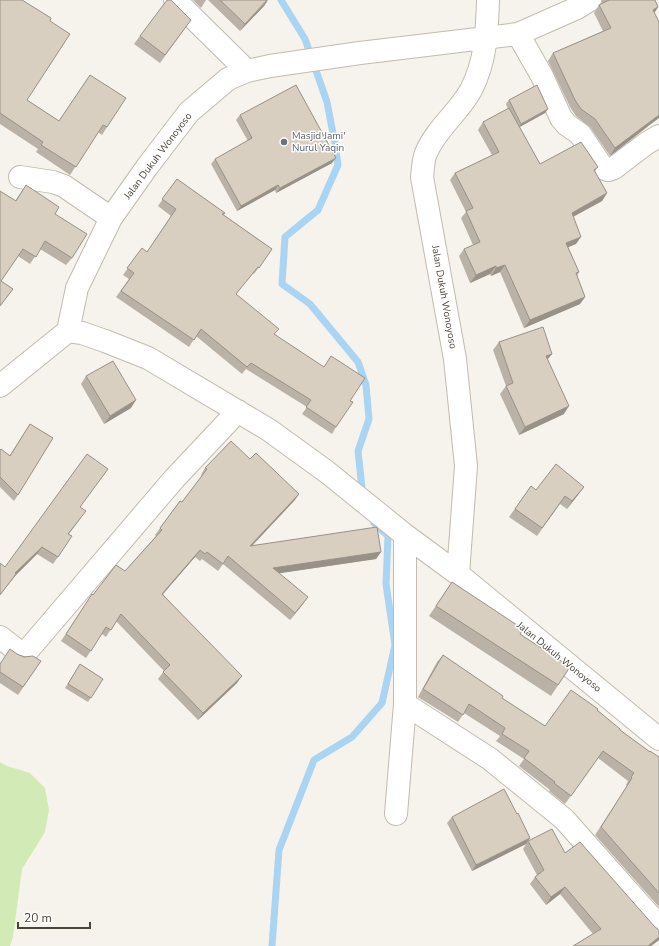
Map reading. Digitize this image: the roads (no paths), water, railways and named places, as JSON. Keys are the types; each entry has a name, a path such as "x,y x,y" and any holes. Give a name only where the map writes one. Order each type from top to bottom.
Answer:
{"street":[{"path":"175,0 247,71"},
{"name":"Jalan Dukuh Wonoyoso","path":"458,574 466,466 455,359 422,177 426,153 433,141 470,91 482,63 487,38 488,0"},
{"path":"487,38 518,34 577,8 590,0"},
{"path":"518,34 542,76 561,118 567,125 580,134 603,168 608,170 614,168 647,143 659,136"},
{"name":"Jalan Dukuh Wonoyoso","path":"487,38 296,62 247,71 228,79 189,112 111,218 77,288 68,331 82,333 148,358 269,430 327,472 458,574 659,740"},
{"path":"20,177 54,182 64,186 111,218"},
{"path":"0,386 68,331"},
{"path":"0,637 19,652 26,652 174,479 238,411"},
{"path":"396,814 405,704 405,534"},
{"path":"405,704 490,759 564,819 659,926"}],"waterway":[{"path":"281,0 305,39 327,102 338,165 318,210 285,237 282,284 310,304 358,362 366,385 369,419 358,451 362,488"},
{"path":"272,946 279,850 314,760 352,737 382,703 395,645 386,584 388,536 374,523"}],"place":[{"name":"Masjid Jami' Nurul Yaqin","path":"284,142"}]}
